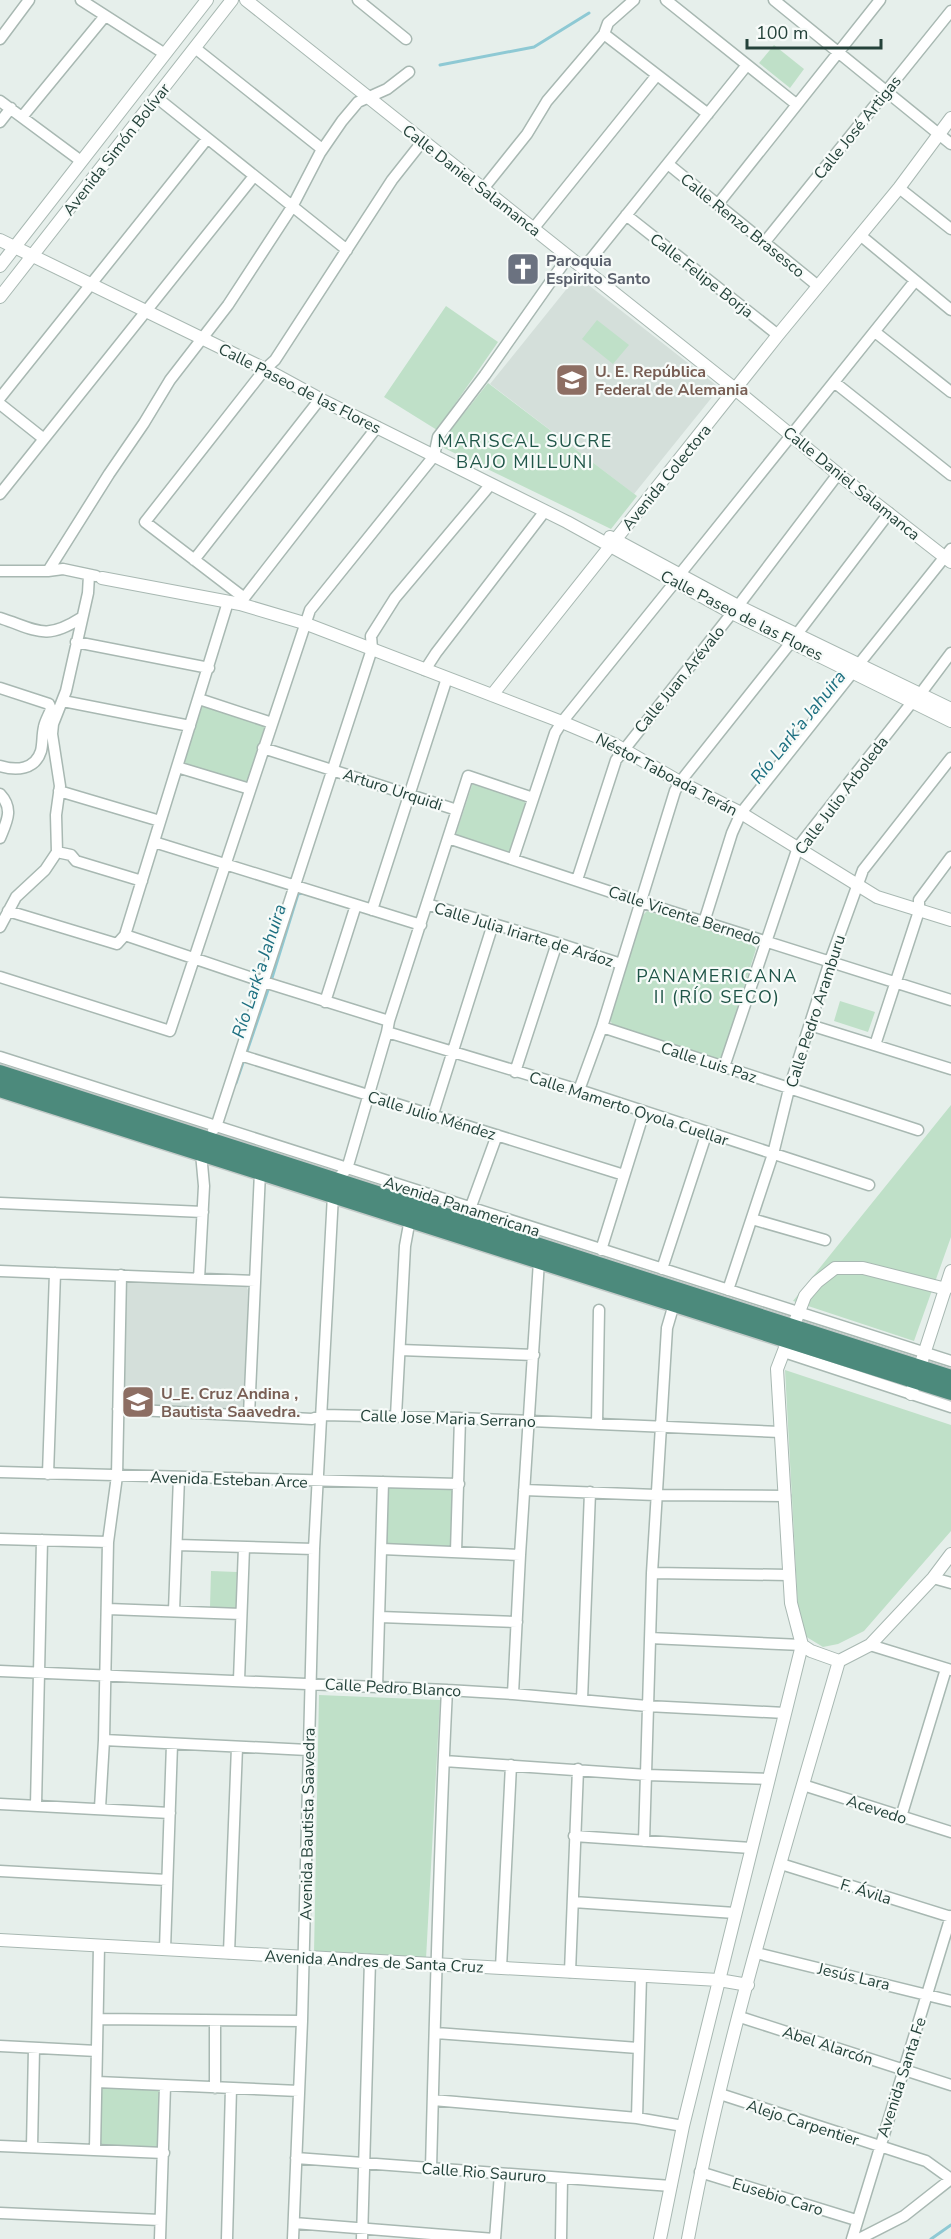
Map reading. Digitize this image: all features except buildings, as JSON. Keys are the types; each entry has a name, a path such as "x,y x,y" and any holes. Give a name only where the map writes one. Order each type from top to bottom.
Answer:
{"highway":[{"name":"Avenida Panamericana","path":"0,1073 338,1181 917,1374"},
{"name":"Avenida Panamericana","path":"0,1089 207,1139 260,1172 338,1181 410,1219 674,1304 791,1333"},
{"path":"917,1374 951,1378"},
{"path":"917,1374 951,1392"}],"street":[{"path":"1,36 29,0"},
{"path":"81,0 165,54"},
{"name":"Avenida Simón Bolívar","path":"0,266 207,0"},
{"name":"Avenida Simón Bolívar","path":"0,297 232,0"},
{"name":"Calle Daniel Salamanca","path":"246,0 735,389 838,474 949,556"},
{"path":"358,0 406,39"},
{"path":"483,189 527,134 547,101 604,34 608,23 634,0"},
{"path":"666,0 796,104"},
{"path":"774,0 951,144"},
{"path":"718,204 880,0"},
{"name":"Calle José Artigas","path":"764,243 951,11"},
{"path":"22,117 105,16"},
{"path":"604,34 708,114"},
{"path":"195,48 322,149"},
{"path":"583,269 747,65"},
{"path":"48,571 170,380 228,305 292,207 322,149 350,110 358,102 387,89 409,72"},
{"path":"534,229 657,75"},
{"path":"156,97 347,250"},
{"path":"0,101 81,161"},
{"path":"0,122 10,108"},
{"name":"Avenida Colectora","path":"492,695 778,335 899,188 951,118"},
{"path":"0,398 207,139"},
{"path":"237,601 194,560 145,522 274,360 392,180 422,141"},
{"name":"Calle Renzo Brasesco","path":"668,164 818,286"},
{"path":"0,494 254,176"},
{"path":"899,188 951,229"},
{"name":"Calle Felipe Borja","path":"626,215 778,335"},
{"path":"860,235 951,310"},
{"path":"0,240 15,247"},
{"name":"Calle Paseo de las Flores","path":"15,247 265,369 545,512 614,542 735,610 917,697 951,709"},
{"path":"0,977 170,1031 310,610 434,456 438,436 485,375 568,257"},
{"path":"513,860 555,733 562,722 915,281"},
{"path":"875,332 951,392"},
{"path":"834,382 951,475"},
{"path":"194,560 320,399"},
{"path":"0,404 44,439"},
{"path":"8,911 117,944 125,935 209,668 237,601 377,427"},
{"name":"Calle Juan Arévalo","path":"577,880 616,760 623,749 735,610 838,474"},
{"path":"199,1279 207,1139 240,1055 296,885 372,649 371,636 395,598 491,484"},
{"path":"425,670 545,512"},
{"path":"579,1090 602,1027 680,782 890,513"},
{"path":"704,922 732,833 741,813 856,668 949,556"},
{"path":"0,571 63,569 96,576 88,593 81,618 63,701 53,724 52,734 59,776 56,815 57,852 51,864 16,897 0,927"},
{"name":"Néstor Taboada Terán","path":"96,576 237,601 304,623 562,722 623,749 680,782 741,813 877,897 951,920"},
{"path":"0,618 50,633 81,618"},
{"path":"76,642 209,668"},
{"name":"Calle Julio Arboleda","path":"724,1066 798,847 951,653"},
{"path":"372,910 447,678"},
{"path":"0,688 46,702 51,709 44,726 38,759 24,768 16,769 0,765"},
{"name":"Calle Paseo de las Flores","path":"917,697 951,721"},
{"path":"199,699 272,723"},
{"path":"63,701 190,726"},
{"name":"Arturo Urquidi","path":"263,748 457,810 468,776 534,798"},
{"name":"Calle Pedro Aramburu","path":"728,1290 773,1154 789,1089 857,884 863,870 951,758"},
{"path":"177,767 249,789"},
{"path":"59,791 160,821"},
{"path":"0,794 8,806 9,814 0,838"},
{"path":"448,838 457,810"},
{"name":"Calle Vicente Bernedo","path":"448,838 951,1000"},
{"name":"Avenida Bautista Saavedra","path":"293,2239 304,1957 314,1549 338,1181 448,838"},
{"path":"154,842 421,925"},
{"path":"57,852 71,855 76,861 142,882"},
{"path":"875,1045 919,911 919,900 951,857"},
{"name":"Calle Julia Iriarte de Aráoz","path":"427,904 557,942 621,964"},
{"path":"325,1002 356,905"},
{"path":"433,1114 494,924"},
{"name":"Calle Mamerto Oyola Cuellar","path":"125,935 325,1002 452,1051 869,1185"},
{"path":"515,1072 557,942"},
{"path":"810,1025 951,1069"},
{"name":"Calle Luis Paz","path":"602,1027 918,1130"},
{"name":"Calle Julio Méndez","path":"240,1055 497,1134 624,1176"},
{"name":"Avenida Panamericana","path":"0,1057 207,1139"},
{"path":"601,1250 644,1112"},
{"path":"662,1269 707,1132"},
{"path":"470,1209 497,1134"},
{"path":"249,1415 260,1172"},
{"name":"Avenida Panamericana","path":"338,1181 470,1209 728,1290 791,1333 917,1374"},
{"path":"0,1203 203,1212"},
{"path":"396,1416 405,1246 410,1219"},
{"path":"752,1219 825,1240"},
{"path":"513,1694 539,1261"},
{"path":"660,2239 683,2126 802,1645 791,1603 777,1369 805,1296 817,1282 835,1268 863,1268 946,1288"},
{"path":"0,1271 255,1281"},
{"path":"917,1374 951,1271"},
{"path":"48,1474 55,1273"},
{"path":"100,1808 108,1609 108,1542 117,1476 121,1275"},
{"path":"644,1840 656,1495 667,1328 674,1304"},
{"path":"597,1424 599,1310"},
{"path":"400,1350 534,1355"},
{"path":"917,1374 951,1361"},
{"path":"917,1374 951,1407"},
{"name":"Calle Jose Maria Serrano","path":"118,1409 312,1419 323,1415 396,1416 780,1432"},
{"path":"456,1552 460,1418"},
{"name":"Avenida Esteban Arce","path":"0,1472 459,1484"},
{"path":"174,1611 179,1477"},
{"path":"377,1687 383,1482"},
{"path":"524,1490 656,1495 785,1496"},
{"path":"582,1700 590,1492"},
{"path":"0,1539 108,1542"},
{"path":"36,1805 42,1540"},
{"path":"177,1545 314,1549"},
{"path":"239,1680 244,1547"},
{"path":"382,1549 520,1556"},
{"path":"650,1638 802,1645 811,1651 838,1661 870,1645 933,1578 951,1554"},
{"path":"652,1574 789,1575"},
{"path":"933,1578 951,1583"},
{"path":"108,1609 241,1614"},
{"path":"380,1617 517,1622"},
{"path":"870,1645 948,1669 901,1817"},
{"path":"688,2239 700,2172 756,1953 838,1661"},
{"name":"Calle Pedro Blanco","path":"0,1671 447,1690 647,1706 785,1713"},
{"path":"431,2169 436,2033 435,1965 447,1690"},
{"path":"104,1740 308,1750"},
{"path":"165,1949 172,1744"},
{"path":"229,1953 237,1747"},
{"path":"444,1761 646,1775 769,1779"},
{"path":"501,1968 511,1765"},
{"path":"570,1972 578,1769"},
{"name":"Acevedo","path":"803,1785 951,1832"},
{"path":"0,1804 170,1813"},
{"path":"574,1836 752,1848"},
{"name":"F. Ávila","path":"781,1864 951,1916"},
{"path":"0,1871 167,1880"},
{"path":"573,1902 735,1913"},
{"name":"Avenida Santa Fe","path":"852,2239 951,1916"},
{"name":"Avenida Andres de Santa Cruz","path":"0,1940 718,1980 748,1985"},
{"path":"96,2149 99,1946"},
{"name":"Jesús Lara","path":"756,1953 951,2001"},
{"path":"363,2234 370,1960"},
{"path":"637,2118 641,1976"},
{"name":"Abel Alarcón","path":"740,2017 951,2085"},
{"path":"98,2019 215,2022 302,2021"},
{"path":"215,2022 215,2088"},
{"path":"436,2033 638,2048"},
{"path":"0,2046 97,2051"},
{"path":"32,2147 34,2048"},
{"path":"97,2082 299,2091"},
{"path":"160,2239 165,2086"},
{"path":"227,2239 231,2088"},
{"name":"Alejo Carpentier","path":"720,2094 926,2161 951,2179"},
{"path":"433,2100 637,2118 683,2126"},
{"path":"0,2146 164,2153"},
{"name":"Calle Rio Saururo","path":"296,2158 671,2186"},
{"name":"Eusebio Caro","path":"700,2172 856,2220"},
{"path":"294,2223 363,2234 495,2239 500,2174"},
{"path":"561,2239 562,2178"},
{"path":"859,2239 904,2216 951,2179"},
{"path":"0,2213 160,2220"}],"shaded area":[{"path":"577,276 716,385 717,391 634,494 490,384"},
{"path":"128,1282 246,1286 248,1290 245,1410 128,1404 123,1400 125,1284"}],"green space":[{"path":"774,45 804,69 790,88 759,63"},
{"path":"446,306 498,342 437,430 384,397"},
{"path":"597,320 629,345 613,364 582,339"},
{"path":"488,383 637,496 611,529 444,448 443,440"},
{"path":"205,705 264,724 266,727 248,782 185,765 201,707"},
{"path":"472,785 523,799 526,804 511,850 507,852 456,834"},
{"path":"647,911 753,944 756,949 722,1057 717,1059 613,1025 609,1019 643,915"},
{"path":"840,1001 875,1012 868,1032 834,1021"},
{"path":"951,1105 951,1237 914,1341 793,1301"},
{"path":"785,1370 951,1425 951,1531 864,1631 838,1644 823,1647 805,1636 798,1608"},
{"path":"386,1487 453,1487 452,1546 385,1546"},
{"path":"211,1571 237,1572 236,1609 210,1607"},
{"path":"319,1695 440,1700 426,1959 314,1954"},
{"path":"102,2086 161,2088 159,2148 100,2146"}],"waterway":[{"name":"Río Lark’a Jahuira","path":"440,65 534,47 589,13"},
{"name":"Río Lark’a Jahuira","path":"271,981 298,894 303,893"},
{"name":"Río Lark’a Jahuira","path":"236,1083 269,987"},
{"path":"931,2239 951,2225"}],"place":[{"name":"Paroquia Espirito Santo","path":"523,269"},
{"name":"U. E. República Federal de Alemania","path":"572,380"},
{"name":"U_E. Cruz Andina , Bautista Saavedra.","path":"138,1402"}],"district":[{"name":"MARISCAL SUCRE BAJO MILLUNI","path":"525,451"},
{"name":"PANAMERICANA II (RÍO SECO)","path":"717,986"}]}
